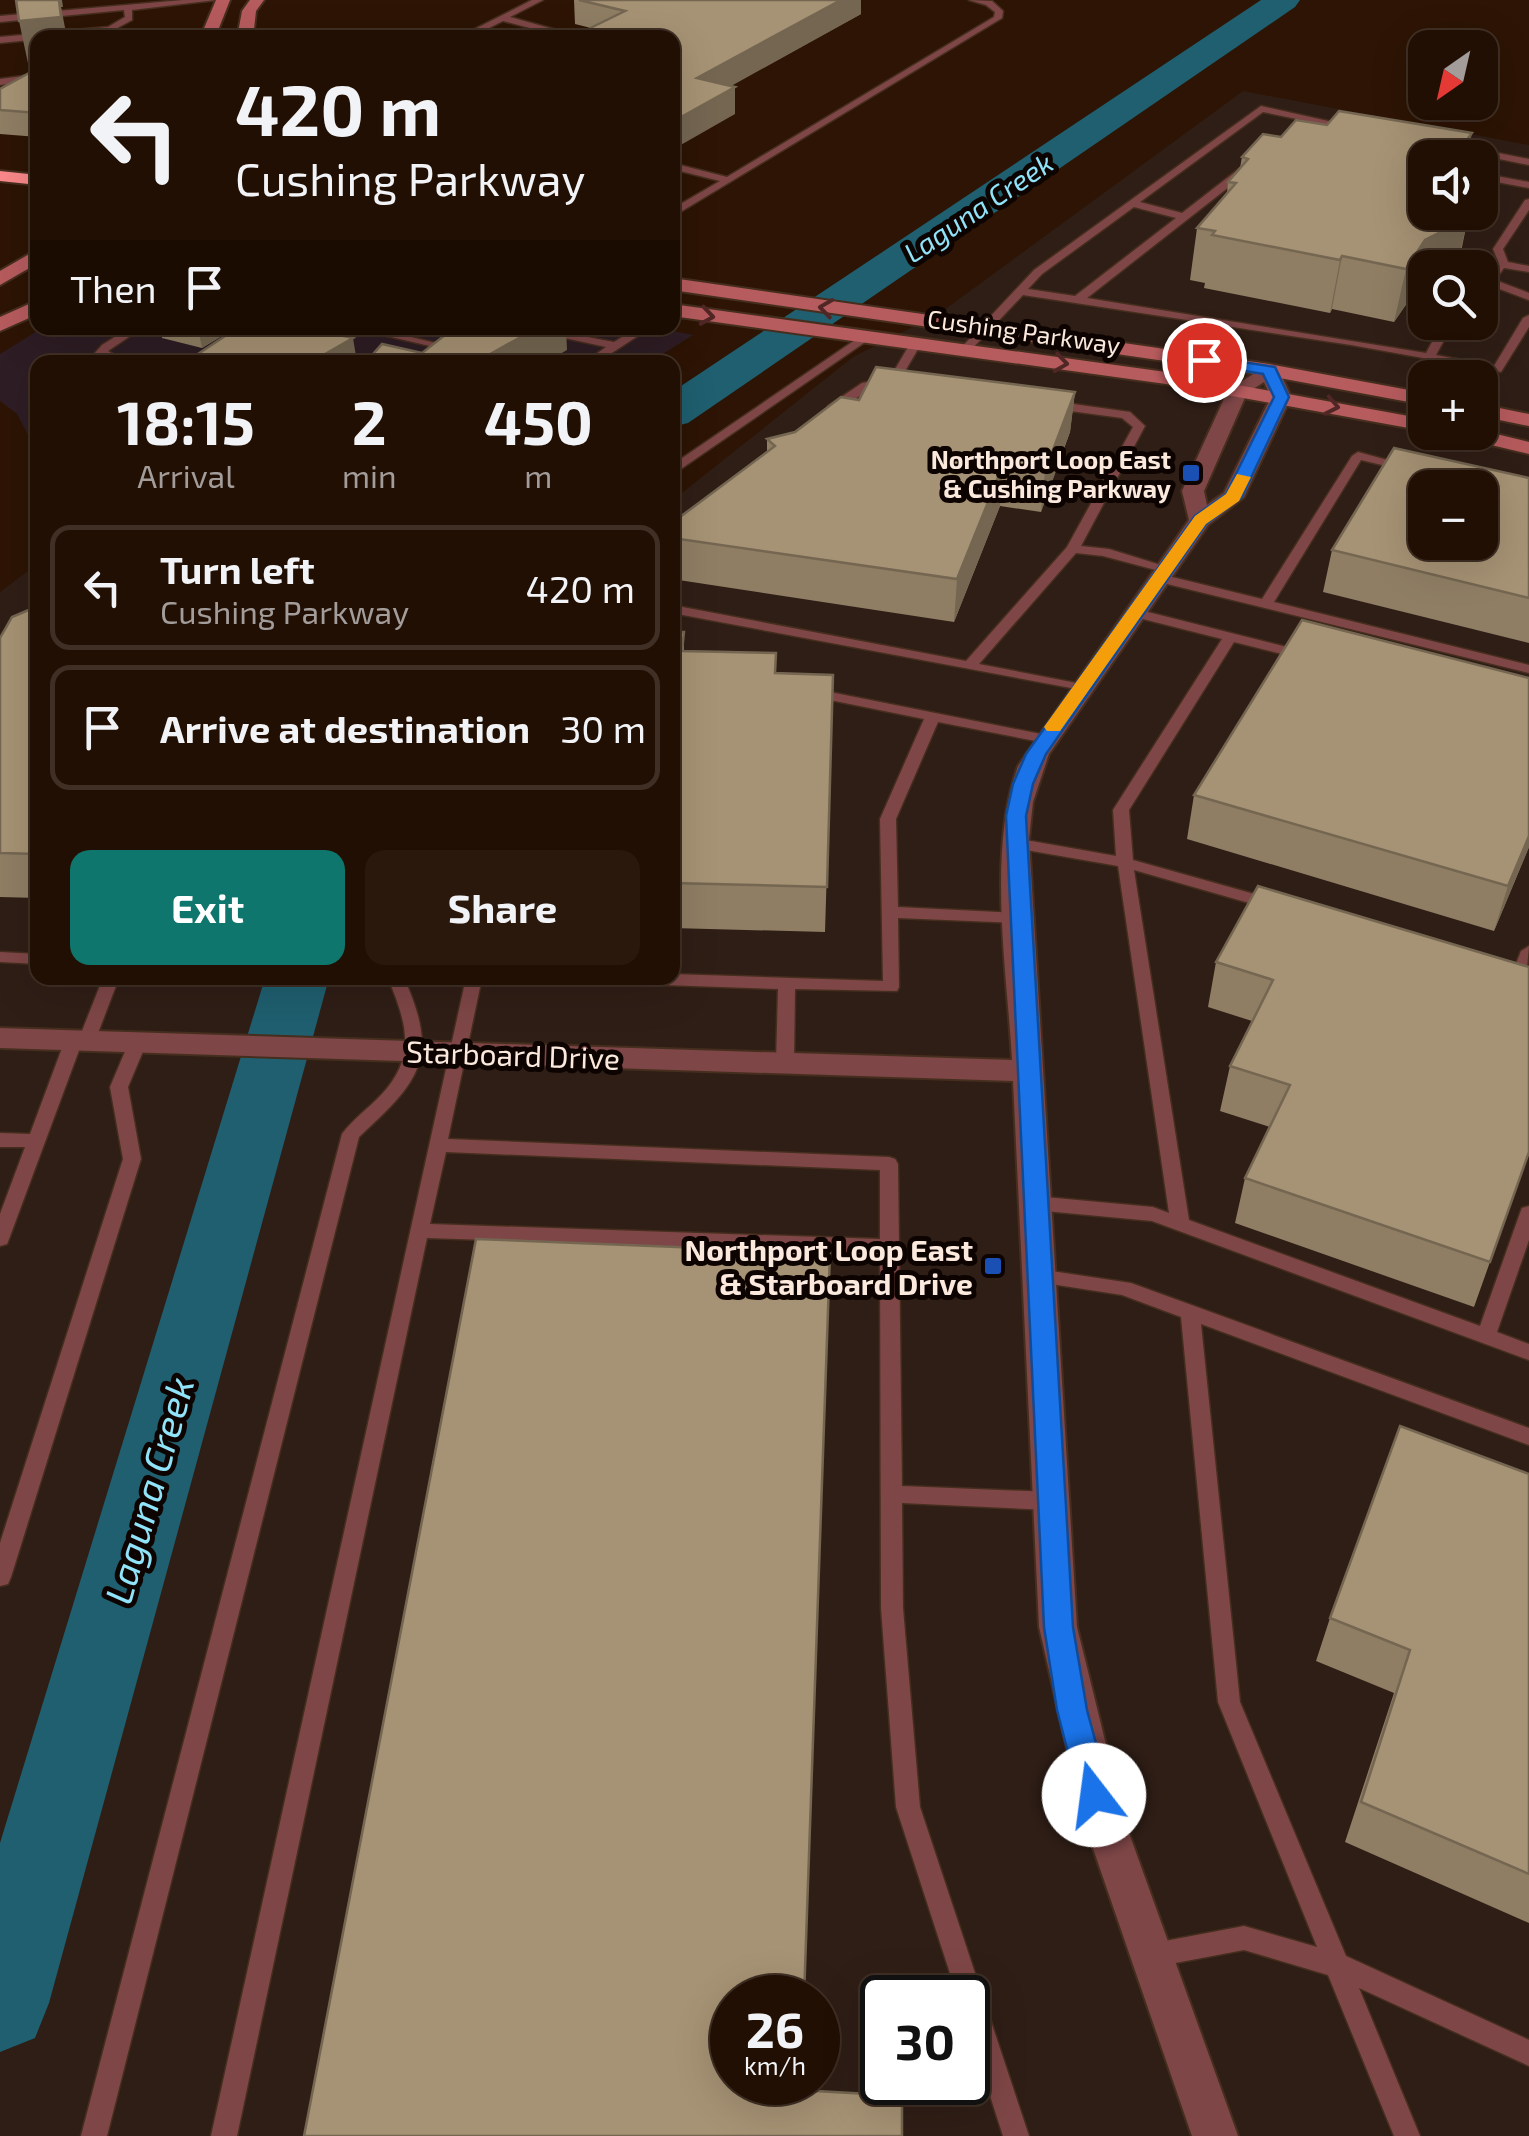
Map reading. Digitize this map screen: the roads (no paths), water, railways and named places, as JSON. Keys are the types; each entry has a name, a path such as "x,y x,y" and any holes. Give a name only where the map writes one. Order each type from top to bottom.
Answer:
{"highway":[{"path":"0,176 30,179"}],"main road":[{"path":"212,30 224,0 236,3 238,18 246,30"},
{"path":"246,30 256,0"},
{"path":"0,279 30,259"},
{"name":"Cushing Parkway","path":"680,285 1269,370 1408,395"},
{"path":"0,325 30,310"},
{"name":"Cushing Parkway","path":"680,311 1238,390 1408,422"},
{"path":"1498,414 1529,420"},
{"path":"1498,441 1529,448"}],"street":[{"path":"1200,520 1193,491 1238,390 1269,370 1281,397 1233,497 1200,520 1046,738 1023,784 1015,843 1058,1627 1072,1710 1094,1795 1215,2136"},
{"name":"Starboard Drive","path":"0,1038 1027,1071"}],"lane":[{"path":"0,19 212,0"},
{"path":"477,30 539,0"},
{"path":"680,209 998,18 998,12 989,4 973,0"},
{"path":"101,30 122,24 129,18 128,8"},
{"path":"502,18 549,30"},
{"path":"0,40 30,38"},
{"path":"0,82 30,78"},
{"path":"964,350 1038,272 1261,109 1366,130"},
{"path":"1300,129 1314,120"},
{"path":"1498,156 1529,162"},
{"path":"1077,300 1257,160"},
{"path":"680,168 728,180"},
{"path":"680,173 686,170"},
{"path":"1498,179 1529,185"},
{"path":"1501,264 1498,248 1512,236 1529,202"},
{"path":"1132,203 1184,217"},
{"path":"1501,264 1529,270"},
{"path":"1498,268 1501,264"},
{"path":"1498,287 1529,298"},
{"path":"1020,291 1497,370 1529,318"},
{"path":"100,355 127,335"},
{"path":"406,335 439,340 422,353"},
{"path":"560,335 616,346"},
{"path":"602,355 633,335"},
{"path":"680,465 857,337"},
{"path":"1428,357 1438,340"},
{"path":"894,381 915,344"},
{"path":"314,351 334,355"},
{"path":"822,417 866,386 894,381 912,386"},
{"path":"968,666 1073,549 1140,426 1126,415 1029,402"},
{"path":"1266,604 1358,456 1415,469"},
{"path":"1073,549 1104,552 1266,604 1529,669"},
{"path":"680,611 1082,688"},
{"path":"1136,612 1324,660"},
{"path":"1180,1223 1125,860 1121,810 1230,636"},
{"path":"802,690 1046,738"},
{"path":"680,979 892,987 888,818 932,716"},
{"path":"1015,843 1125,860 1293,911"},
{"path":"890,912 1018,918"},
{"path":"1499,973 1523,980 1529,951"},
{"path":"0,957 30,959"},
{"path":"785,1063 787,983"},
{"path":"0,1239 36,1141 108,985"},
{"path":"94,2136 350,1134 398,1092 415,1016 400,985"},
{"path":"224,2136 472,985"},
{"path":"0,1578 132,1159 119,1087 144,1043"},
{"path":"0,1140 36,1141"},
{"path":"438,1146 889,1164 892,1608 908,1806 1016,2136"},
{"path":"1034,1202 1153,1214 1529,1352"},
{"path":"1486,1336 1529,1213"},
{"path":"420,1231 889,1246"},
{"path":"1038,1276 1124,1288 1529,1437"},
{"path":"1190,1312 1229,1702 1407,2136"},
{"path":"890,1494 1050,1501"},
{"path":"1150,1956 1244,1938 1337,1965 1529,2052"}],"waterway":[{"name":"Laguna Creek","path":"680,408 1283,0"},
{"name":"Laguna Creek","path":"0,2003 295,985"}],"place":[{"name":"Northport Loop East & Cushing Parkway","path":"1191,473"},
{"name":"Northport Loop East & Starboard Drive","path":"993,1266"}]}
